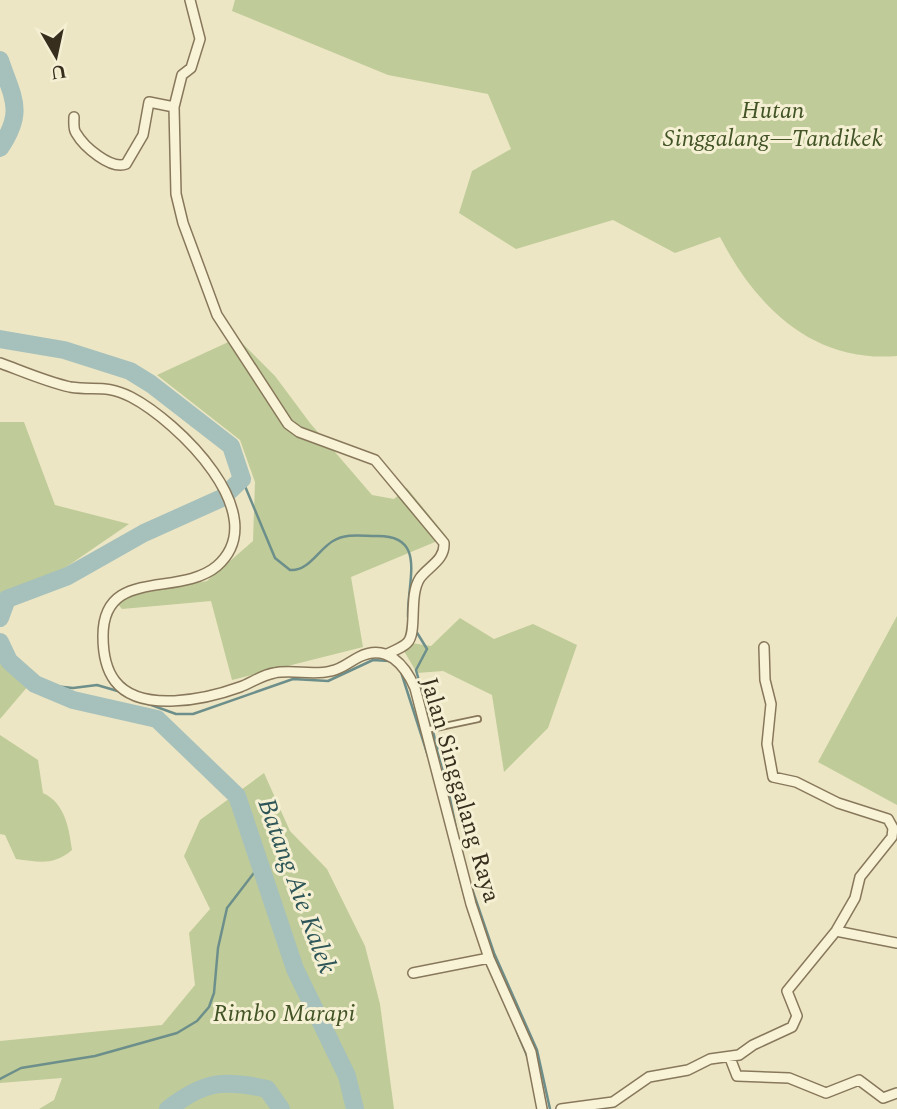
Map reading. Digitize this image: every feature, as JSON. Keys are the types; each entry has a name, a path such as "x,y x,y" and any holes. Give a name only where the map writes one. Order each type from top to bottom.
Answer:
{"street":[{"path":"0,363 71,387 107,387 131,397 169,424 222,485 229,503 236,525 235,539 215,567 173,583 126,590 115,600 107,614 103,648 106,664 118,685 148,699 167,702 213,696 271,673 296,670 318,674 348,665 371,653 387,654 407,643 411,637 412,595 422,576 443,556 443,537 375,460 299,432 288,424 217,315 183,223 176,194 174,107 182,75 191,68 200,39 190,0"},
{"path":"74,117 77,135 110,164 121,166 126,164 143,135 149,103 174,107"},
{"path":"561,1109 613,1102 649,1076 688,1070 710,1059 730,1058 795,1024 797,1016 787,991 836,931 855,898 860,877 892,837 893,828 888,819 838,803 796,782 773,777 767,738 771,704 765,680 764,647"},
{"name":"Jalan Singgalang Raya","path":"387,654 397,660 409,675 463,877 489,958 531,1052 542,1109"},
{"path":"836,931 897,943"},
{"path":"413,973 489,958"},
{"path":"730,1058 737,1076 789,1078 826,1093 859,1080 883,1098 897,1093"}],"lane":[{"path":"425,730 478,719"}],"green space":[{"name":"Hutan Singgalang—Tandikek","path":"235,0 897,0 897,356 867,356 839,350 814,340 790,325 751,286 720,237 675,253 613,220 516,249 459,213 472,171 511,149 488,94 388,75 232,11"},
{"path":"237,338 275,376 310,423 372,495 394,499 407,488 447,537 351,577 363,647 232,680 211,601 122,609 117,603 127,596 207,581 253,541 255,482 240,440 157,375"},
{"path":"0,422 24,422 55,505 129,524 56,574 2,601 0,606"},
{"path":"897,616 897,805 818,762"},
{"path":"460,618 494,639 533,624 577,645 548,728 504,772 492,695 443,671 417,673 398,641 431,646"},
{"path":"0,649 10,668 29,685 0,719"},
{"path":"0,735 38,760 43,793 56,803 65,817 72,850 58,859 46,862 16,859 5,835 0,834"},
{"name":"Rimbo Marapi","path":"264,773 290,831 327,869 365,946 380,1004 394,1109 39,1109 54,1100 62,1078 0,1083 0,1041 162,1025 195,985 189,933 210,909 184,856 200,820"}],"waterway":[{"name":"Batang Aie Kalek","path":"0,60 14,105 12,124 0,148"},
{"name":"Batang Aie Kalek","path":"0,339 64,350 130,371 231,446 242,479 222,498 144,533 68,576 7,599 0,618"},
{"path":"242,479 275,558 290,570 302,567 333,541 343,537 392,537 402,543 411,562 408,617"},
{"path":"416,631 427,649 416,670 446,779 457,833"},
{"name":"Batang Aie Kalek","path":"0,642 9,661 35,684 73,700 157,719 237,796 295,969 347,1076 355,1109"},
{"path":"143,702 176,714 193,714 293,679 328,681 373,660 389,661"},
{"path":"401,672 428,756"},
{"path":"35,684 73,688 97,685 121,692"},
{"path":"451,844 465,898"},
{"path":"0,1079 21,1068 95,1056 177,1033 197,1021 209,1007 214,993 218,948 227,908 260,865"},
{"path":"469,880 494,953 537,1050 550,1109"},
{"path":"517,1032 528,1058"},
{"name":"Batang Aie Kalek","path":"168,1109 204,1088 226,1084 267,1089 281,1109"}]}
